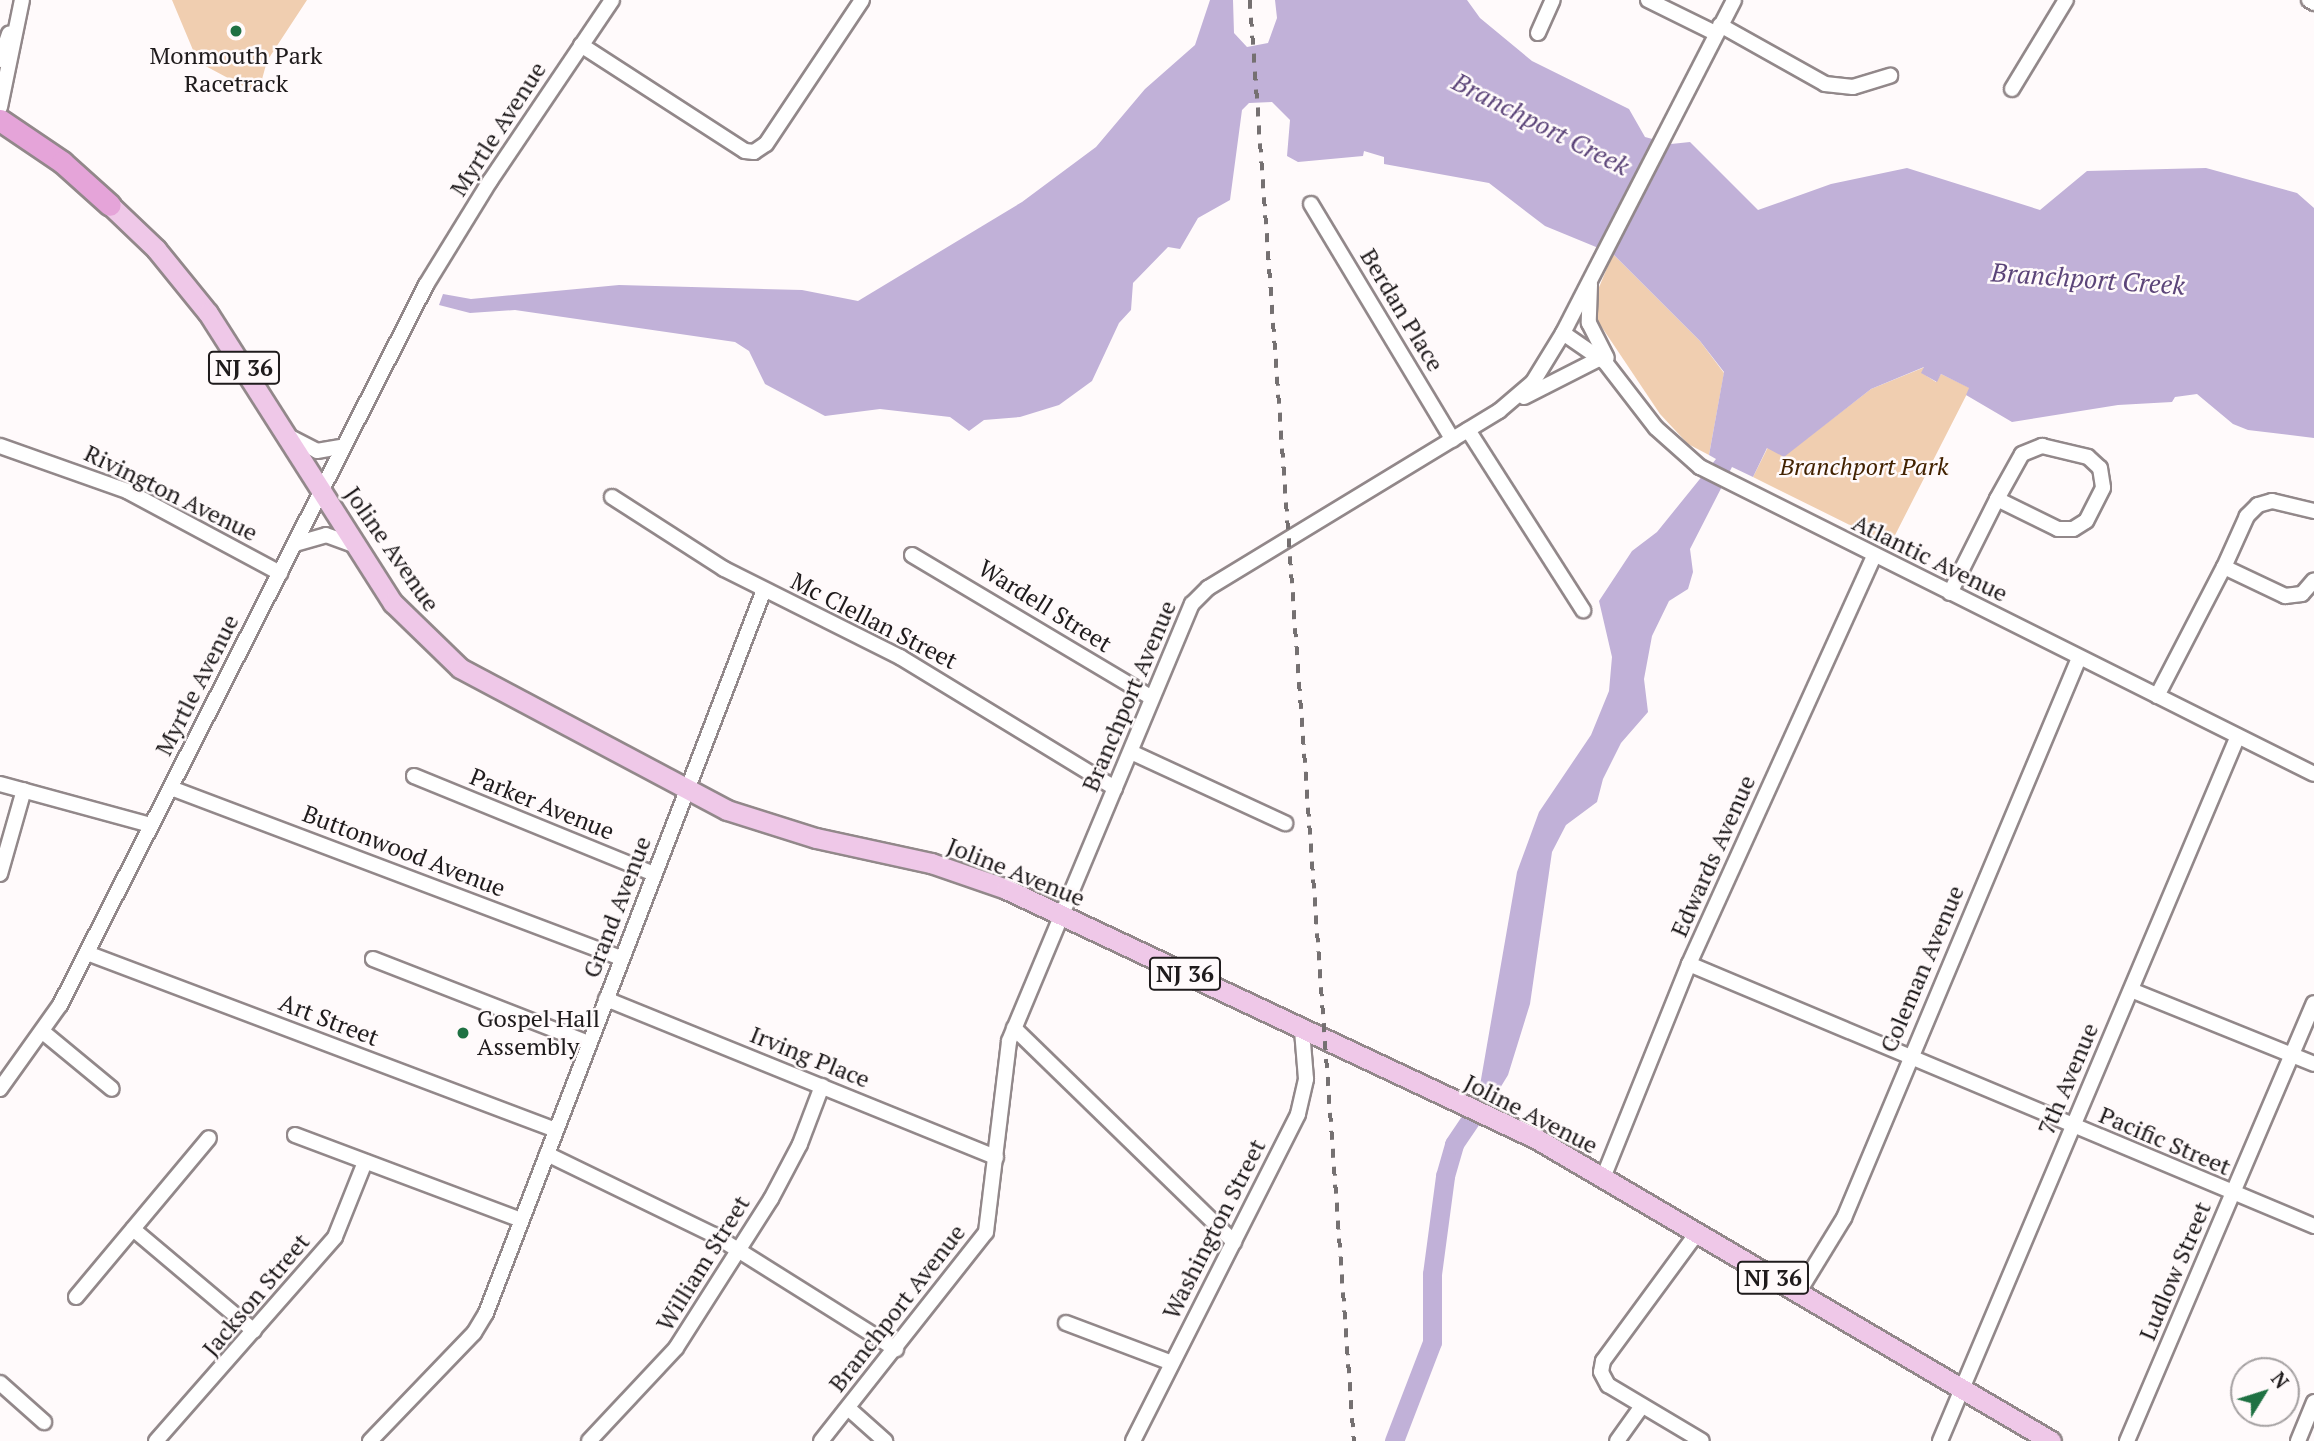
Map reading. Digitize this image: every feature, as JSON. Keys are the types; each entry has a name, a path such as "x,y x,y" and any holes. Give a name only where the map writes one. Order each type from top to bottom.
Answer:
{"highway":[{"name":"NJ 36","path":"0,120 62,162 110,205"},
{"name":"NJ 36","path":"0,138 65,173 110,205"}],"main road":[{"name":"Joline Avenue","path":"110,205 184,282 410,623 460,668 687,790 778,828 966,873 1494,1120 1603,1178 2051,1441"}],"street":[{"path":"0,60 22,0"},
{"path":"0,107 22,0"},
{"name":"Myrtle Avenue","path":"0,1089 43,1032 87,953 279,573 323,493 422,292 612,0"},
{"path":"581,45 736,145 754,152 766,144 862,0"},
{"path":"1538,33 1553,0"},
{"path":"1648,0 1718,29 1825,84 1853,87 1890,76"},
{"name":"Branchport Avenue","path":"821,1441 982,1241 988,1224 1002,1084 1014,1028 1152,698 1198,597 1499,411 1533,382 1563,333 1658,142 1734,0"},
{"path":"2012,89 2066,0"},
{"path":"2309,0 2314,3"},
{"name":"Berdan Place","path":"1311,204 1453,440"},
{"path":"1592,271 1589,323 1622,380"},
{"name":"Atlantic Avenue","path":"1563,333 1601,358 1622,380 1656,428 1703,469 2314,774"},
{"path":"1499,411 1601,358"},
{"path":"1468,430 1583,610"},
{"path":"287,434 317,450 344,446"},
{"name":"Rivington Avenue","path":"0,446 127,491 279,573"},
{"path":"1950,593 1997,499 2022,454 2036,446 2088,457 2104,477 2086,521 2073,529 2058,529 1997,499"},
{"name":"Mc Clellan Street","path":"612,496 764,590 900,657 1115,788"},
{"path":"2157,696 2224,567 2247,516 2258,505 2272,501 2314,511"},
{"path":"295,544 326,535 359,547"},
{"name":"Wardell Street","path":"912,555 1152,698"},
{"name":"Edwards Avenue","path":"1603,1178 1689,964 1874,556"},
{"path":"2224,567 2285,596 2302,594 2314,580"},
{"name":"Grand Avenue","path":"370,1441 478,1327 764,590"},
{"name":"Coleman Avenue","path":"1798,1293 1844,1219 2079,658"},
{"name":"7th Avenue","path":"1940,1441 2238,736"},
{"path":"1131,752 1285,823"},
{"name":"Parker Avenue","path":"414,776 654,874"},
{"path":"0,784 151,825"},
{"name":"Buttonwood Avenue","path":"171,788 621,958"},
{"path":"0,874 24,790"},
{"name":"Art Street","path":"87,953 556,1130"},
{"path":"373,959 589,1043"},
{"name":"Pacific Street","path":"1689,964 1910,1059 2314,1226"},
{"path":"2131,990 2314,1064"},
{"name":"Irving Place","path":"606,999 996,1157"},
{"name":"Ludlow Street","path":"2127,1441 2314,1003"},
{"path":"1014,1028 1234,1242"},
{"name":"Washington Street","path":"1133,1441 1234,1242 1304,1096 1302,1030"},
{"path":"43,1032 113,1089"},
{"name":"William Street","path":"589,1441 656,1376 738,1250 800,1144 822,1086"},
{"path":"295,1135 521,1220"},
{"path":"76,1297 209,1138"},
{"path":"547,1154 738,1250 896,1349"},
{"name":"Jackson Street","path":"156,1441 339,1231 365,1162"},
{"path":"133,1229 254,1331"},
{"path":"1697,1233 1602,1365 1608,1385 1702,1441"},
{"path":"1066,1323 1172,1363"},
{"path":"0,1383 44,1422"},
{"path":"2298,1441 2314,1402"},
{"path":"1617,1441 1642,1406"},
{"path":"848,1408 885,1441"}],"green space":[{"name":"Monmouth Park Racetrack","path":"172,0 307,0 267,61 258,94 198,62"},
{"name":"Branchport Park","path":"1613,254 1700,341 1724,373 1709,455 1688,444 1660,414 1597,320 1597,292"},
{"name":"Branchport Park","path":"1925,367 1922,373 1936,382 1941,374 1970,388 1890,545 1753,477 1768,447 1784,456 1871,389"}],"water":[{"name":"Branchport Creek","path":"1210,0 1233,0 1234,33 1247,47 1268,43 1277,18 1275,0 1467,0 1480,18 1532,61 1629,109 1645,137 1671,144 1690,142 1758,210 1831,184 1907,168 2040,210 2087,171 2206,168 2297,193 2314,208 2314,438 2248,430 2233,424 2197,394 2175,397 2172,402 2118,405 2012,422 1966,395 1969,388 1941,374 1937,382 1921,373 1924,367 1871,389 1784,457 1767,448 1753,477 1732,467 1690,549 1693,572 1688,589 1669,601 1652,636 1644,679 1648,712 1621,743 1603,779 1597,802 1566,825 1552,852 1530,1004 1508,1075 1494,1098 1479,1091 1517,872 1539,812 1591,735 1609,691 1612,657 1599,601 1632,551 1657,532 1716,459 1709,455 1724,372 1700,341 1613,254 1545,226 1489,183 1384,164 1384,157 1364,151 1363,156 1298,162 1287,156 1290,120 1272,102 1249,103 1242,110 1230,200 1198,218 1180,249 1168,247 1133,283 1131,310 1119,323 1092,381 1059,405 1020,417 984,420 969,431 950,417 880,409 825,416 765,384 749,351 735,342 515,310 470,313 439,305 443,294 471,299 619,285 802,290 858,301 1022,202 1096,147 1145,89 1195,45"}],"waterway":[{"path":"1394,1441 1432,1342 1432,1274 1445,1176 1454,1144 1487,1095"}],"railway":[{"path":"1250,0 1354,1441"}],"place":[{"name":"Monmouth Park Racetrack","path":"236,31"},
{"name":"Gospel Hall Assembly","path":"463,1033"}]}
